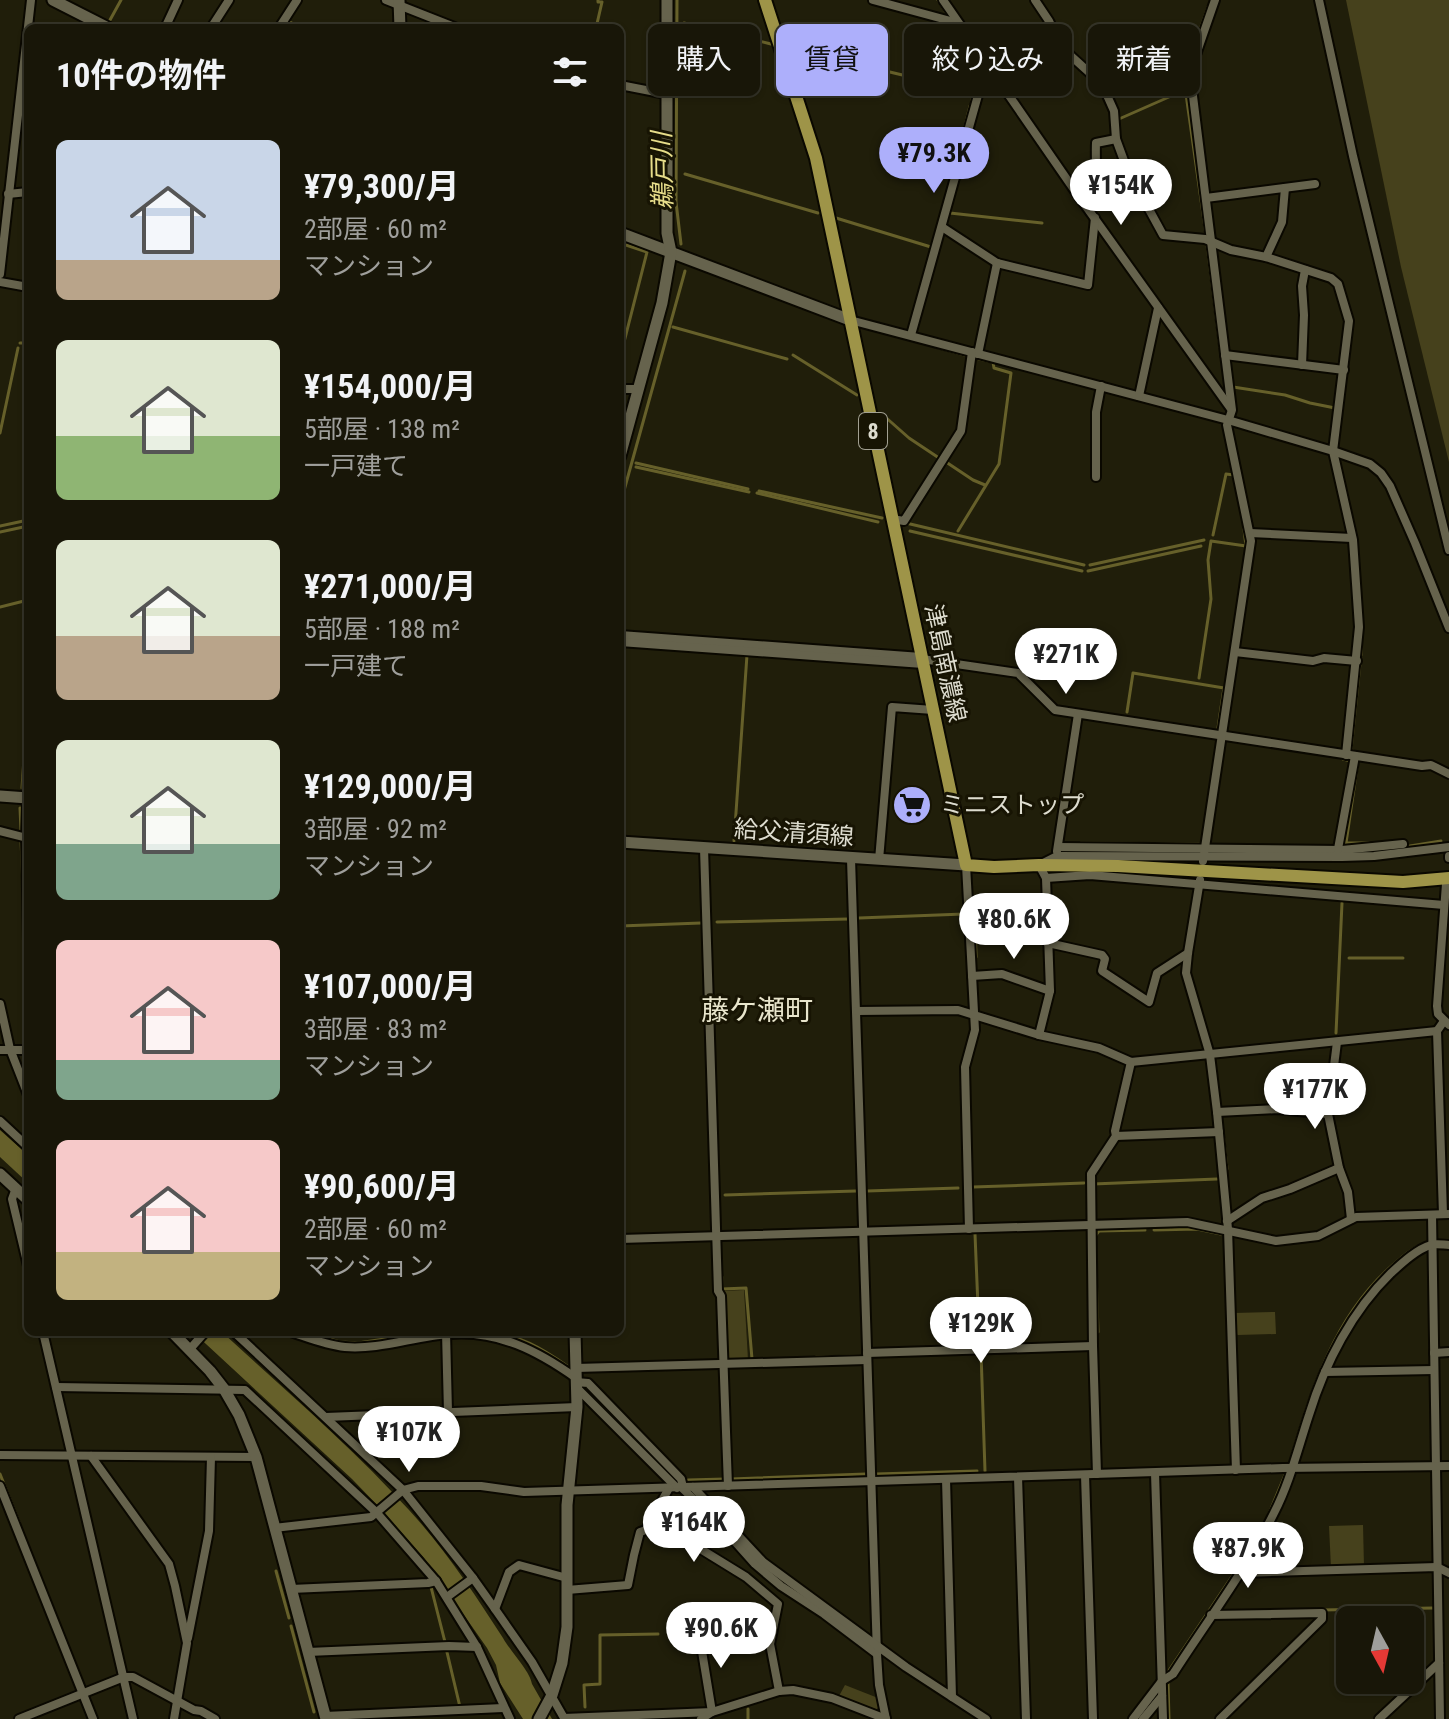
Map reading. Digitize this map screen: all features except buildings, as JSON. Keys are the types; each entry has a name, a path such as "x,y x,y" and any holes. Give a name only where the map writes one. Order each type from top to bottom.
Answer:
{"main road":[{"name":"津島南濃線","path":"765,0 816,158 966,865"},
{"path":"966,865 1195,870 1403,882 1447,881"}],"street":[{"path":"29,24 31,0"},
{"path":"53,0 100,24"},
{"path":"167,24 178,0"},
{"path":"214,24 229,0"},
{"path":"282,24 297,0"},
{"path":"386,0 448,24"},
{"path":"667,0 667,24"},
{"path":"873,0 959,23"},
{"path":"943,0 959,23"},
{"path":"1035,0 1050,24"},
{"path":"1204,855 1251,541 1227,425 1232,410 1190,72 1215,0"},
{"path":"1319,0 1353,156 1449,550"},
{"path":"399,3 400,24"},
{"path":"1072,57 1102,84 1114,111 1116,139 1127,169 1163,235 1205,239 1231,250 1266,257 1331,278 1338,284 1349,321 1333,451 1352,538 1359,627 1341,852"},
{"path":"0,274 2,229 24,70"},
{"path":"624,86 648,90"},
{"path":"624,441 662,303 671,252 667,233 666,96"},
{"path":"911,335 978,96"},
{"path":"1010,96 1232,410"},
{"path":"942,227 997,263 1088,285 1096,143 1116,139"},
{"path":"1206,198 1315,184"},
{"path":"1266,257 1282,222 1285,188"},
{"path":"8,194 24,192"},
{"path":"624,234 850,320 1228,420 1370,464 1390,486 1449,628"},
{"path":"892,519 904,521 961,431 975,353 997,263"},
{"path":"1302,365 1302,286 1305,270"},
{"path":"0,282 24,286"},
{"path":"1139,396 1158,308"},
{"path":"1225,355 1344,370"},
{"path":"1096,477 1096,412 1101,386"},
{"path":"624,389 638,389"},
{"path":"1250,533 1352,538"},
{"path":"624,635 922,660 1018,673 1051,708 1351,756 1431,765 1449,774"},
{"path":"624,642 741,647"},
{"path":"1235,652 1313,661 1324,658 1357,661"},
{"path":"879,860 892,707 933,710"},
{"path":"1057,851 1078,714"},
{"path":"0,796 24,798"},
{"path":"0,831 24,837"},
{"name":"給父清須線","path":"624,842 966,865"},
{"path":"1039,1035 1050,991 1046,878 1039,865 1057,851 1204,855 1341,852 1403,844"},
{"path":"1341,852 1374,856 1449,847"},
{"path":"704,848 718,1291 721,1296 728,1486"},
{"path":"851,859 877,1649 879,1685 886,1719"},
{"path":"966,865 975,1030 965,1067 969,1229"},
{"path":"1046,878 1090,875 1200,881 1444,905"},
{"path":"1200,881 1186,973 1210,1055 1217,1112 1227,1225 1236,1470"},
{"path":"857,1011 958,1010 1039,1035 1099,1048 1131,1062 1437,1031 1446,1023 1438,1014 1437,1006 1447,881"},
{"path":"1048,943 1102,955 1105,959 1102,971 1149,1002 1157,973 1188,953"},
{"path":"972,976 1002,974 1050,991"},
{"path":"0,1004 5,1049 24,1087"},
{"path":"624,1239 1187,1222 1227,1225 1276,1241 1318,1236 1356,1217 1446,1214 1437,1031"},
{"path":"1337,1042 1328,1114 1339,1168 1348,1192 1351,1219"},
{"path":"1097,1474 1091,1174 1116,1136 1131,1062"},
{"path":"1217,1112 1278,1109 1328,1114"},
{"path":"0,1121 24,1143"},
{"path":"1116,1136 1219,1132"},
{"path":"1227,1225 1262,1198 1339,1168"},
{"path":"0,1174 24,1196"},
{"path":"16,1188 12,1199 24,1249"},
{"path":"1432,1215 1440,1719"},
{"path":"1133,1719 1162,1681 1173,1674 1241,1573 1275,1511 1335,1348 1376,1288 1401,1264 1432,1244 1449,1245"},
{"path":"44,1336 133,1719"},
{"path":"176,1336 224,1389 239,1415 256,1457 325,1718 462,1714 503,1708"},
{"path":"190,1349 202,1336"},
{"path":"238,1336 401,1492 495,1609 532,1662 565,1718 712,1712 779,1691 793,1690 832,1698 886,1719"},
{"path":"303,1336 324,1343 356,1347 423,1336"},
{"path":"446,1336 448,1412"},
{"path":"477,1336 497,1338 530,1349 576,1379 755,1564 781,1586 986,1719"},
{"path":"539,1719 552,1695 562,1663 567,1627 569,1491 577,1407 575,1336"},
{"path":"576,1379 723,1364 1093,1346"},
{"path":"1434,1353 1449,1352"},
{"path":"1325,1372 1434,1370"},
{"path":"56,1387 245,1390 379,1512 436,1581 477,1647 510,1719"},
{"path":"326,1417 577,1407"},
{"path":"0,1455 256,1457"},
{"path":"91,1456 169,1564 187,1643"},
{"path":"174,1719 209,1531 211,1457"},
{"path":"274,1528 371,1517 401,1492 418,1486 481,1486 524,1492 1449,1466"},
{"path":"1155,1473 1163,1719"},
{"path":"1085,1475 1093,1719"},
{"path":"1018,1477 1026,1719"},
{"path":"946,1479 952,1697"},
{"path":"0,1486 93,1719"},
{"path":"495,1609 509,1572 519,1565 567,1584 628,1585 640,1532 646,1530 680,1487"},
{"path":"680,1487 763,1562 877,1649"},
{"path":"646,1530 694,1545 746,1577 778,1604"},
{"path":"1241,1573 1437,1567 1449,1573"},
{"path":"448,1596 472,1579"},
{"path":"291,1589 436,1581"},
{"path":"779,1691 770,1644 781,1586"},
{"path":"1211,1615 1322,1613 1322,1619 1220,1719"},
{"path":"699,1633 712,1712"},
{"path":"308,1652 477,1647"},
{"path":"1379,1719 1439,1663"},
{"path":"19,1719 124,1677 133,1677 215,1719"},
{"path":"1440,1703 1449,1694"},
{"path":"1143,1719 1162,1696"},
{"path":"701,1719 712,1712"}],"shaded area":[{"path":"1346,0 1449,0 1449,462 1401,267"},
{"path":"0,1130 24,1151 24,1179 0,1157"},
{"path":"744,1290 748,1360 729,1361 726,1359 723,1291"},
{"path":"1275,1312 1276,1334 1234,1333 1234,1313"},
{"path":"197,1336 226,1336 387,1486 435,1540 470,1588 528,1673 552,1719 523,1719 500,1683 496,1665 487,1648 424,1558 352,1479"},
{"path":"1363,1525 1364,1567 1331,1568 1329,1526"},
{"path":"845,1685 878,1698 879,1707 875,1711 839,1696"}],"waterway":[{"path":"110,20 121,0"},
{"path":"597,24 602,2 598,0"},
{"name":"鵜戸川","path":"677,0 676,202 681,244"},
{"path":"938,0 949,17"},
{"path":"1118,114 1119,119 1178,93 1180,77 1185,71 1208,7"},
{"path":"286,24 290,18"},
{"path":"288,21 294,24"},
{"path":"684,23 771,44"},
{"path":"1075,54 1085,63"},
{"path":"888,72 904,75"},
{"path":"972,100 973,96"},
{"path":"1186,96 1206,235"},
{"path":"959,149 970,106"},
{"path":"685,174 818,213"},
{"path":"950,213 1042,223"},
{"path":"836,218 932,245"},
{"path":"624,244 647,252 624,342"},
{"path":"1207,245 1220,347"},
{"name":"鵜戸川","path":"624,491 685,271"},
{"path":"673,327 787,359"},
{"path":"930,345 968,356"},
{"path":"0,433 18,348"},
{"path":"793,355 857,395"},
{"path":"958,531 999,464 1011,373 994,368 993,362 979,359"},
{"path":"1233,387 1285,395 1335,408"},
{"path":"883,415 909,438 939,458"},
{"path":"946,462 985,485"},
{"path":"636,463 748,489"},
{"path":"636,467 749,492"},
{"path":"1213,535 1226,474 1234,475"},
{"path":"759,491 882,518"},
{"path":"757,493 878,522"},
{"path":"0,526 24,521"},
{"path":"906,523 1084,565"},
{"path":"0,532 24,527"},
{"path":"1199,678 1211,599 1208,560 1211,541 1246,546 1244,529"},
{"path":"910,531 1082,571"},
{"path":"1090,565 1204,540"},
{"path":"1088,571 1201,546"},
{"path":"0,607 24,601"},
{"path":"1361,643 1361,655"},
{"path":"734,841 747,655"},
{"path":"1356,753 1351,750 1360,663"},
{"path":"1127,712 1133,673 1224,688 1218,728"},
{"path":"22,788 24,758"},
{"path":"1343,759 1351,761"},
{"path":"1358,761 1346,843 1369,843"},
{"path":"20,808 21,831"},
{"path":"21,840 23,887"},
{"path":"1410,846 1441,841"},
{"path":"1081,843 1201,844"},
{"path":"1336,1033 1342,903"},
{"path":"859,918 964,914"},
{"path":"975,914 976,957"},
{"path":"717,922 848,919"},
{"path":"624,926 701,923"},
{"path":"1349,958 1403,958"},
{"path":"1223,1133 1227,1169"},
{"path":"1093,1184 1217,1179"},
{"path":"973,1187 1084,1183"},
{"path":"867,1191 958,1188"},
{"path":"725,1195 856,1191"},
{"path":"1154,1230 1197,1229 1221,1234"},
{"path":"1095,1236 1099,1231 1145,1230"},
{"path":"975,1234 978,1307"},
{"path":"1290,1463 1316,1382 1340,1330 1373,1284 1404,1255 1424,1244"},
{"path":"1096,1271 1098,1332"},
{"path":"722,1277 722,1289 746,1288 752,1359"},
{"path":"319,1336 358,1343 404,1336"},
{"path":"510,1336 530,1343 567,1366"},
{"path":"981,1352 985,1471"},
{"path":"816,1357 860,1356"},
{"path":"587,1388 602,1403"},
{"path":"660,1463 677,1481"},
{"path":"876,1474 977,1471"},
{"path":"0,1474 19,1522"},
{"path":"731,1479 866,1474"},
{"path":"1268,1516 1285,1475"},
{"path":"688,1480 725,1479"},
{"path":"1168,1672 1265,1522"},
{"path":"276,1571 289,1618"},
{"path":"431,1587 445,1642"},
{"path":"1321,1610 1433,1608"},
{"path":"291,1626 314,1712"},
{"path":"585,1707 584,1685 600,1684 600,1635 658,1634"},
{"path":"446,1648 460,1707"},
{"path":"1168,1683 1169,1719"},
{"path":"748,1709 748,1719"}],"place":[{"name":"ミニストップ","path":"912,805"}],"district":[{"name":"藤ケ瀬町","path":"757,1010"}]}
